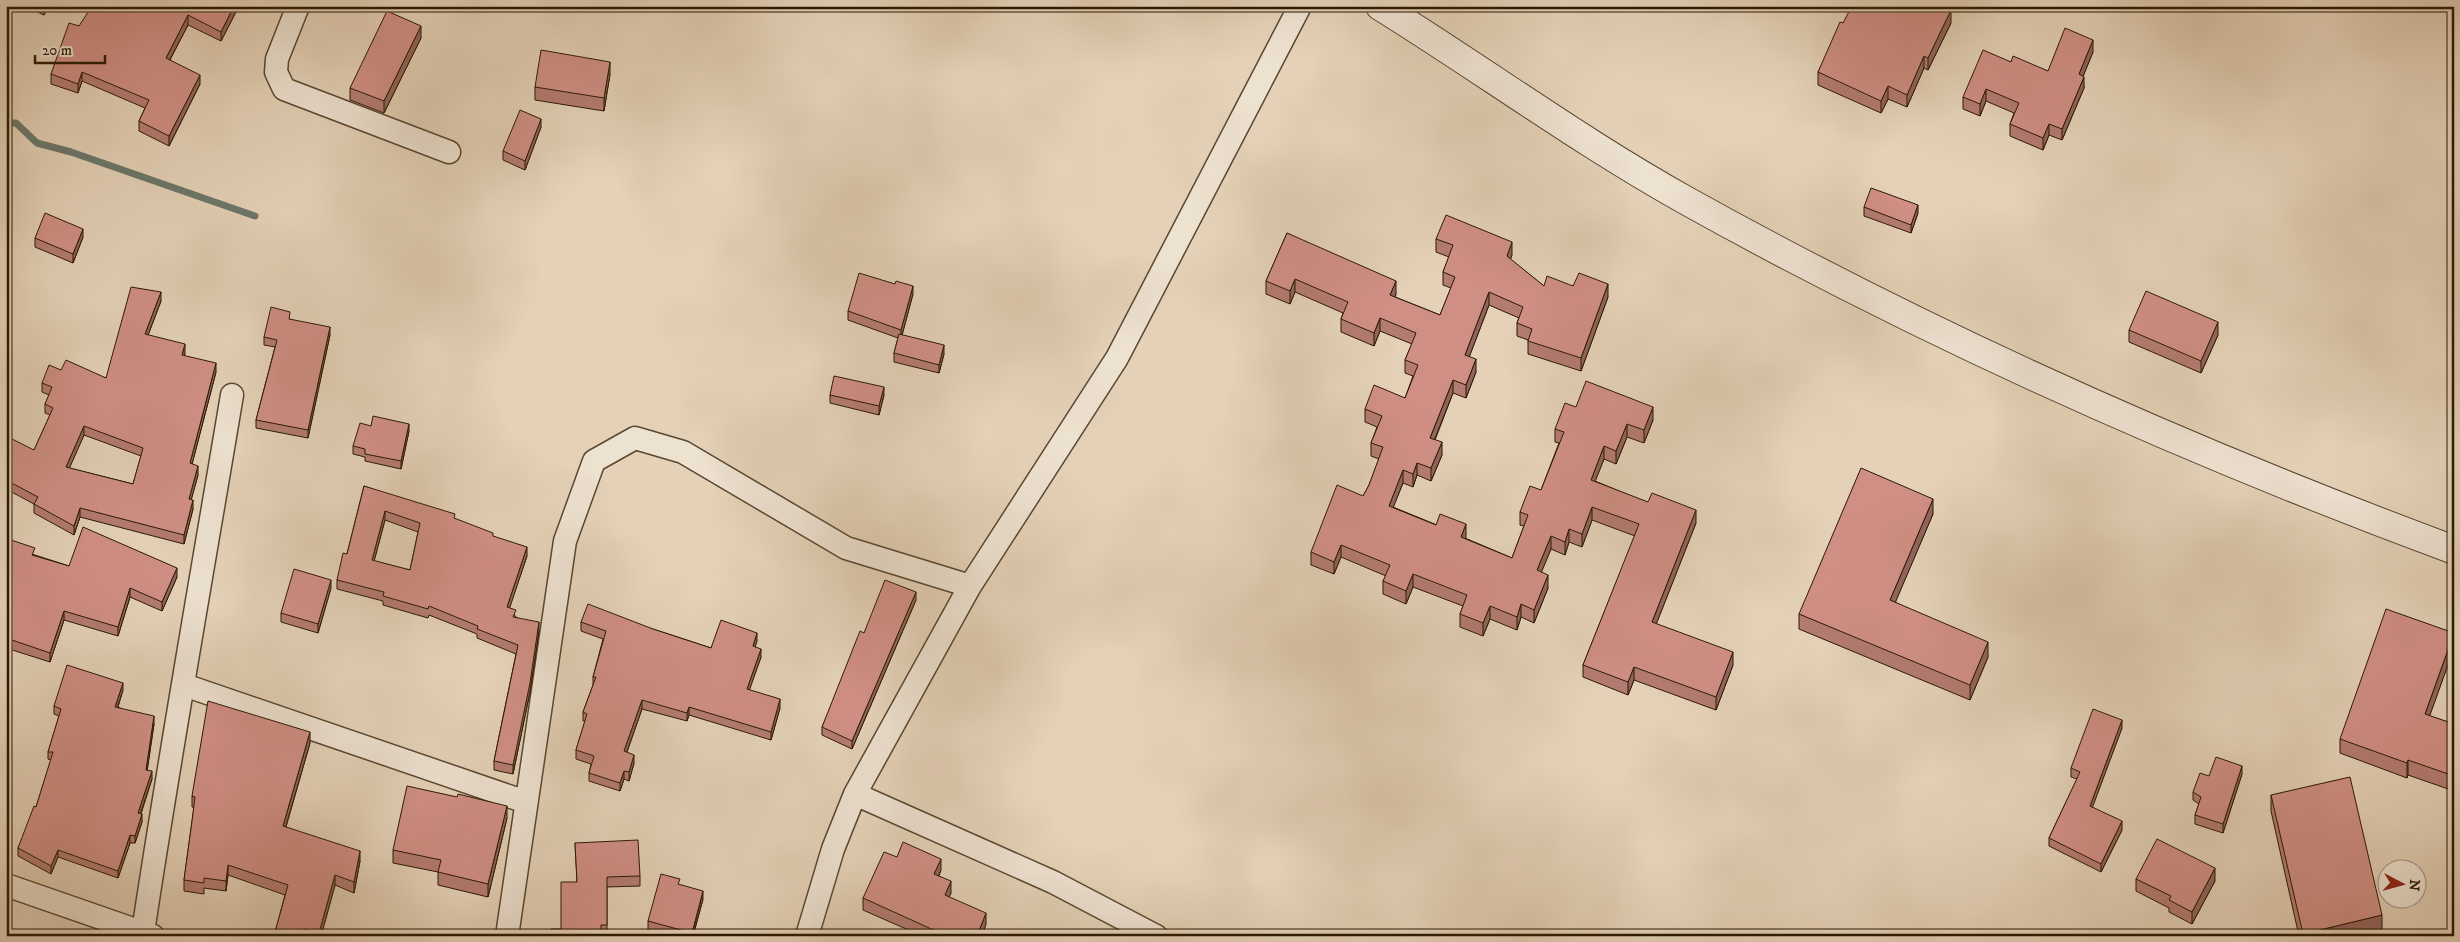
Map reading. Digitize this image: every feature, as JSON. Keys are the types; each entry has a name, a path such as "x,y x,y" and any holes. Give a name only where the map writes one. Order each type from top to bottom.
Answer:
{"street":[{"path":"298,6 277,59 276,72 284,89 449,152"},
{"path":"807,936 833,849 855,794 970,586 1117,358 1300,6"},
{"path":"1380,6 1617,160 1756,238 1911,318 2029,375 2148,428 2454,550"},
{"path":"6,885 148,934 165,786 232,395"},
{"path":"507,936 565,541 594,461 635,438 683,452 846,548 970,586"},
{"path":"184,684 526,802"},
{"path":"855,794 1053,882 1156,936"}],"building":[{"path":"92,6 234,6 221,32 188,15 166,58 200,75 169,136 139,121 149,100 82,72 78,84 51,74 69,23 79,26"},
{"path":"1852,6 1943,6 1951,10 1928,58 1924,56 1907,95 1888,86 1881,101 1818,72 1840,22 1843,23"},
{"path":"387,11 421,26 384,101 350,88"},
{"path":"2065,28 2093,40 2079,74 2084,77 2062,129 2049,124 2043,138 2010,124 2019,103 1986,89 1980,104 1963,97 1983,50 2011,62 2013,56 2048,71"},
{"path":"541,50 610,62 604,98 535,87"},
{"path":"520,110 541,119 525,161 503,151"},
{"path":"1871,188 1918,205 1911,225 1864,207"},
{"path":"45,213 83,229 73,254 35,238"},
{"path":"1446,215 1512,242 1507,256 1544,286 1547,276 1573,286 1579,273 1608,284 1581,358 1528,341 1532,329 1517,323 1523,307 1489,292 1465,355 1476,359 1466,385 1453,380 1430,438 1442,442 1431,468 1417,463 1413,474 1403,470 1389,506 1436,525 1440,514 1466,524 1461,537 1512,558 1528,515 1520,512 1530,486 1541,490 1564,432 1555,429 1565,403 1576,407 1586,381 1653,407 1644,430 1627,424 1616,451 1604,446 1591,480 1648,502 1652,493 1696,510 1652,622 1733,652 1716,697 1634,667 1628,682 1583,665 1639,524 1592,507 1582,534 1569,529 1565,542 1551,536 1537,570 1548,575 1534,610 1521,604 1517,617 1490,606 1483,623 1460,614 1467,595 1413,574 1406,591 1383,581 1390,565 1341,545 1334,562 1311,552 1337,485 1363,496 1369,485 1383,447 1371,443 1382,416 1365,409 1374,385 1405,398 1418,365 1405,360 1416,333 1380,318 1374,333 1341,319 1348,302 1295,279 1290,291 1266,281 1287,233 1396,281 1390,295 1440,315 1455,277 1443,272 1453,245 1436,239"},
{"path":"859,273 895,284 896,281 913,286 901,330 848,311"},
{"path":"131,287 161,292 145,334 185,344 182,355 216,363 190,463 198,466 189,499 193,500 184,535 80,508 74,526 34,504 38,497 6,480 6,450 12,439 34,450 53,408 45,404 52,387 42,383 49,365 61,370 66,360 106,378","holes":["84,426 143,448 133,484 66,467"]},
{"path":"2146,291 2218,322 2201,361 2129,330"},
{"path":"271,307 290,312 289,319 330,327 308,430 256,420 277,340 264,337"},
{"path":"899,334 944,345 939,365 894,353"},
{"path":"834,376 884,387 879,406 830,395"},
{"path":"373,416 409,424 401,461 365,454 365,449 353,446 360,423 371,426"},
{"path":"1861,468 1933,499 1890,600 1988,642 1970,685 1799,614"},
{"path":"364,486 455,514 454,518 493,533 493,536 527,547 507,607 516,610 513,617 539,622 530,683 513,765 494,761 518,645 477,629 478,626 429,606 428,609 383,596 384,592 337,580 343,553 347,554","holes":["385,511 420,523 410,570 372,560"]},
{"path":"83,527 177,568 162,602 130,588 118,627 64,611 50,653 6,638 6,545 8,539 35,548 32,555 69,566"},
{"path":"294,569 331,580 318,624 281,613"},
{"path":"885,580 916,592 852,741 822,727 860,631 864,633"},
{"path":"588,604 653,629 711,648 721,620 757,633 753,646 761,649 747,689 780,699 771,732 689,707 687,713 642,700 624,751 634,755 629,772 624,771 620,783 589,773 594,756 576,750 587,714 583,712 596,677 593,677 606,631 581,622"},
{"path":"2386,609 2454,633 2425,714 2454,724 2454,776 2408,760 2407,763 2340,739"},
{"path":"67,665 123,683 115,707 154,716 146,770 152,771 138,813 142,814 135,836 130,835 118,871 58,850 51,866 18,848 34,806 36,807 53,752 48,752 61,709 54,706"},
{"path":"208,701 310,732 283,826 360,851 354,882 335,875 319,933 304,929 302,936 274,936 288,885 228,865 226,881 204,878 204,883 184,880 195,797 192,796"},
{"path":"2093,709 2122,720 2090,806 2122,821 2101,864 2049,838 2080,772 2071,768"},
{"path":"2216,757 2242,766 2223,824 2195,815 2201,797 2193,792 2200,773 2209,776"},
{"path":"6,761 10,762 6,772"},
{"path":"2350,777 2378,898 2378,910 2381,910 2382,915 2303,934 2271,795"},
{"path":"407,786 457,797 458,794 507,806 488,884 438,872 441,860 393,850"},
{"path":"2157,839 2215,868 2192,912 2169,900 2171,896 2136,879"},
{"path":"638,840 640,876 607,877 607,925 601,925 601,936 550,936 551,929 561,929 561,882 577,882 575,843"},
{"path":"903,842 941,859 934,874 951,881 945,895 986,913 977,936 937,936 938,932 863,898 884,852 897,857"},
{"path":"661,874 680,879 678,884 703,891 692,933 648,921"},
{"path":"432,932 442,936 430,936"}],"waterway":[{"path":"6,123 16,123 37,143 71,152 255,216"}]}
